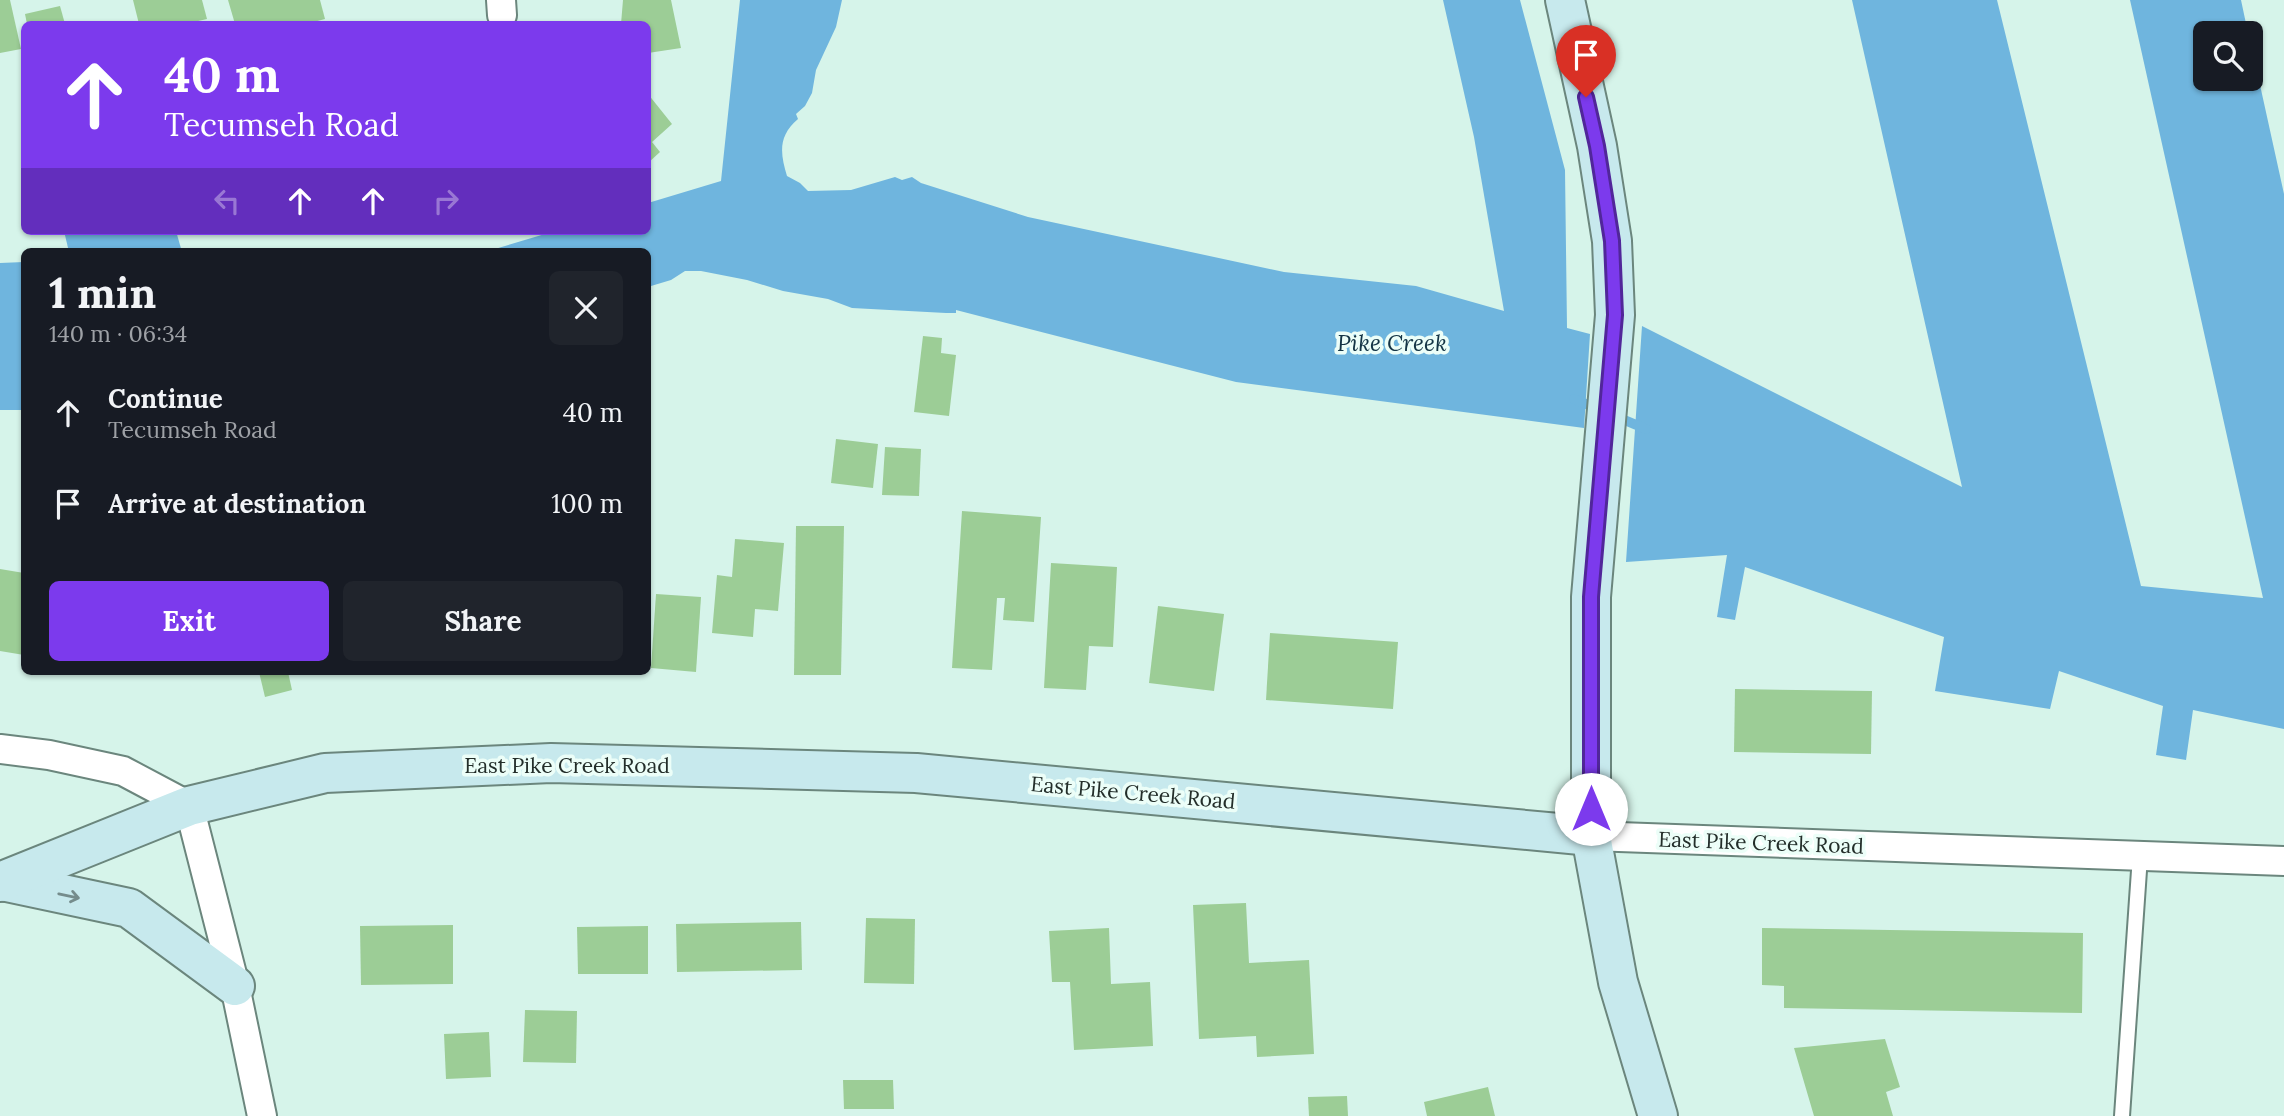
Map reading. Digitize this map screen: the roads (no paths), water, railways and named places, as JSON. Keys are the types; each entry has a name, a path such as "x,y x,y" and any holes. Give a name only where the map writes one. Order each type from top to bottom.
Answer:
{"street":[{"path":"1565,0 1597,146 1612,241 1615,315 1591,597 1591,836 1618,982 1658,1116"},
{"path":"0,749 49,755 123,771 189,806 235,986 262,1116"},
{"name":"East Pike Creek Road","path":"1,882 189,806 326,773 551,763 916,773 1591,836 2284,861"},
{"path":"1,882 129,908 235,986"}],"lane":[{"path":"2122,1116 2140,856"}],"water":[{"name":"Pike Creek","path":"740,0 842,0 836,27 816,70 812,93 805,106 796,114 798,119 791,125 782,145 787,176 808,191 851,190 895,177 902,180 912,177 921,183 1028,217 1284,272 1416,286 1504,311 1474,137 1443,0 1520,0 1565,170 1567,328 1590,334 1584,428 1236,382 956,310 956,313 946,313 852,308 828,299 701,271 685,271 671,280 651,286 651,248 498,248 542,235 651,235 651,202 721,181"},
{"path":"1852,0 1997,0 2141,586 2263,598 2130,0 2241,0 2245,21 2193,21 2193,91 2261,91 2284,194 2284,729 2193,710 2186,760 2156,755 2163,706 2059,671 2050,709 1935,691 1944,637 1745,567 1735,620 1717,617 1727,555 1626,562 1642,326 1962,487"},
{"path":"65,235 177,235 181,248 68,248"},
{"path":"21,262 21,410 0,410 0,263"}],"waterway":[{"path":"1574,399 1646,429"}]}
